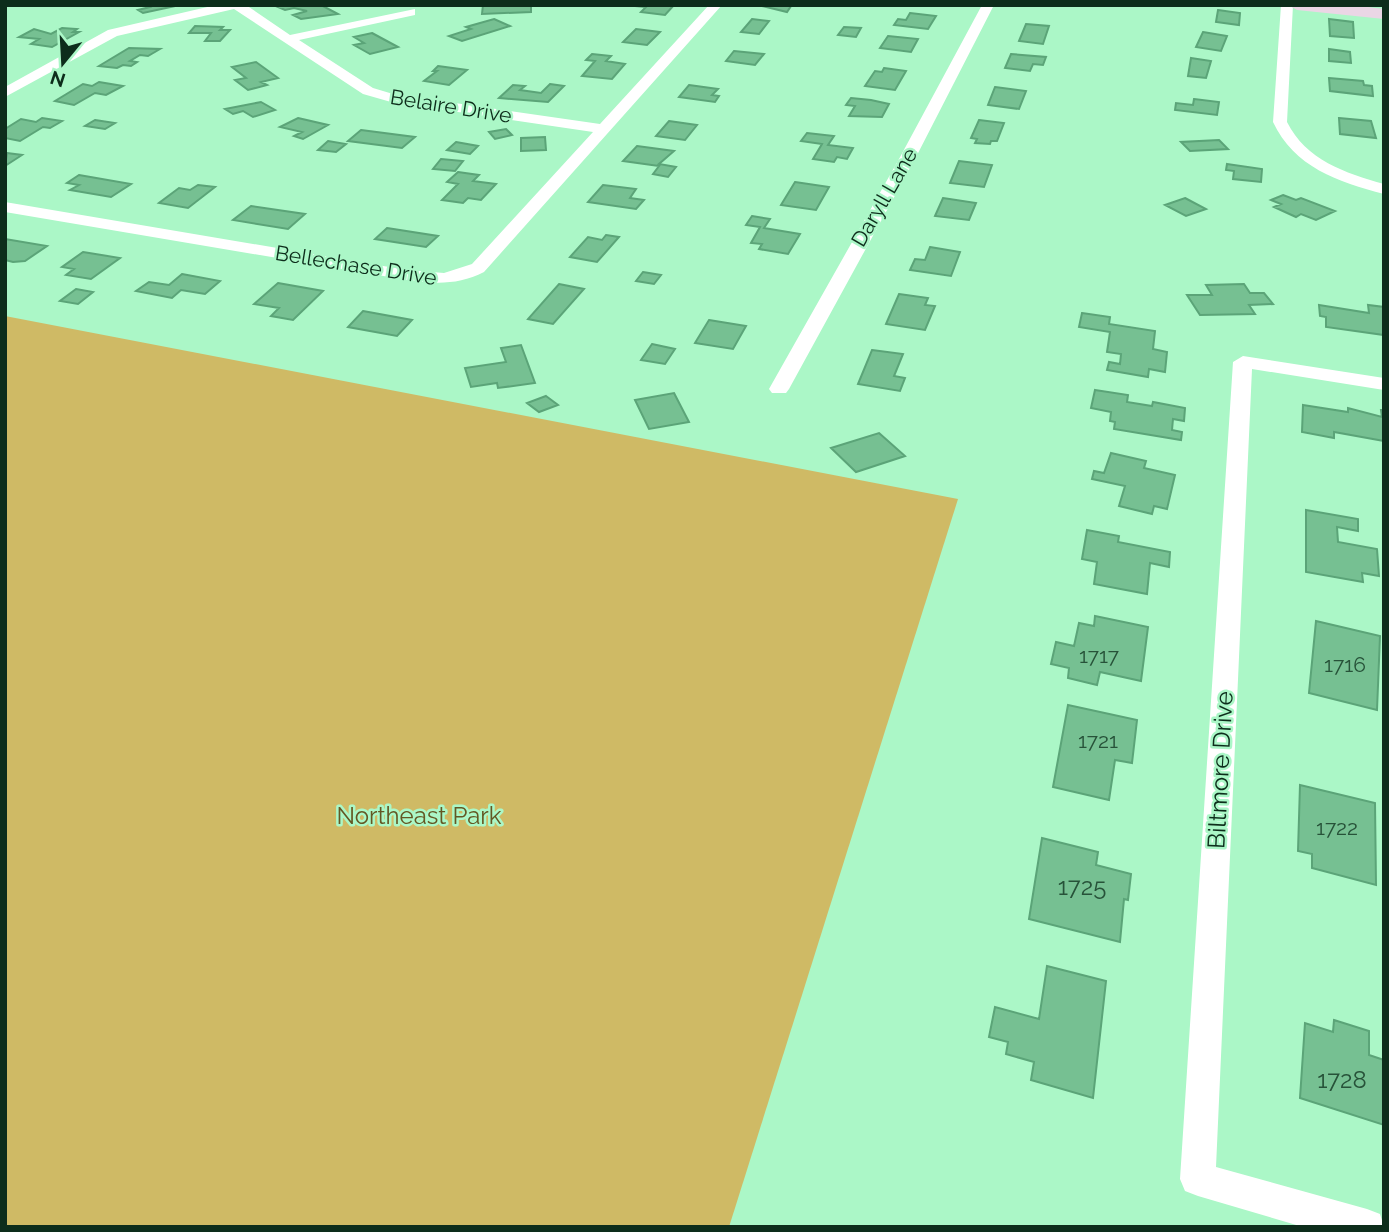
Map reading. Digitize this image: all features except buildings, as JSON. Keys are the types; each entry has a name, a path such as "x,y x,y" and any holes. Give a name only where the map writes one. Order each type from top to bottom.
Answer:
{"street":[{"name":"Belaire Drive","path":"235,5 368,91 391,99 606,129"},
{"path":"5,93 113,33 235,5"},
{"name":"Bellechase Drive","path":"5,207 450,280 478,268 716,5"},
{"name":"Daryll Lane","path":"779,389 907,159 988,5"},
{"path":"1287,5 1280,122 1284,134 1306,156 1322,166 1384,189"},
{"path":"1297,5 1384,14"},
{"path":"288,39 411,12"},
{"name":"Biltmore Drive","path":"1367,1227 1198,1179 1243,362 1384,384"}],"green space":[{"name":"Northeast Park","path":"5,316 958,499 729,1227 5,1227"}]}
